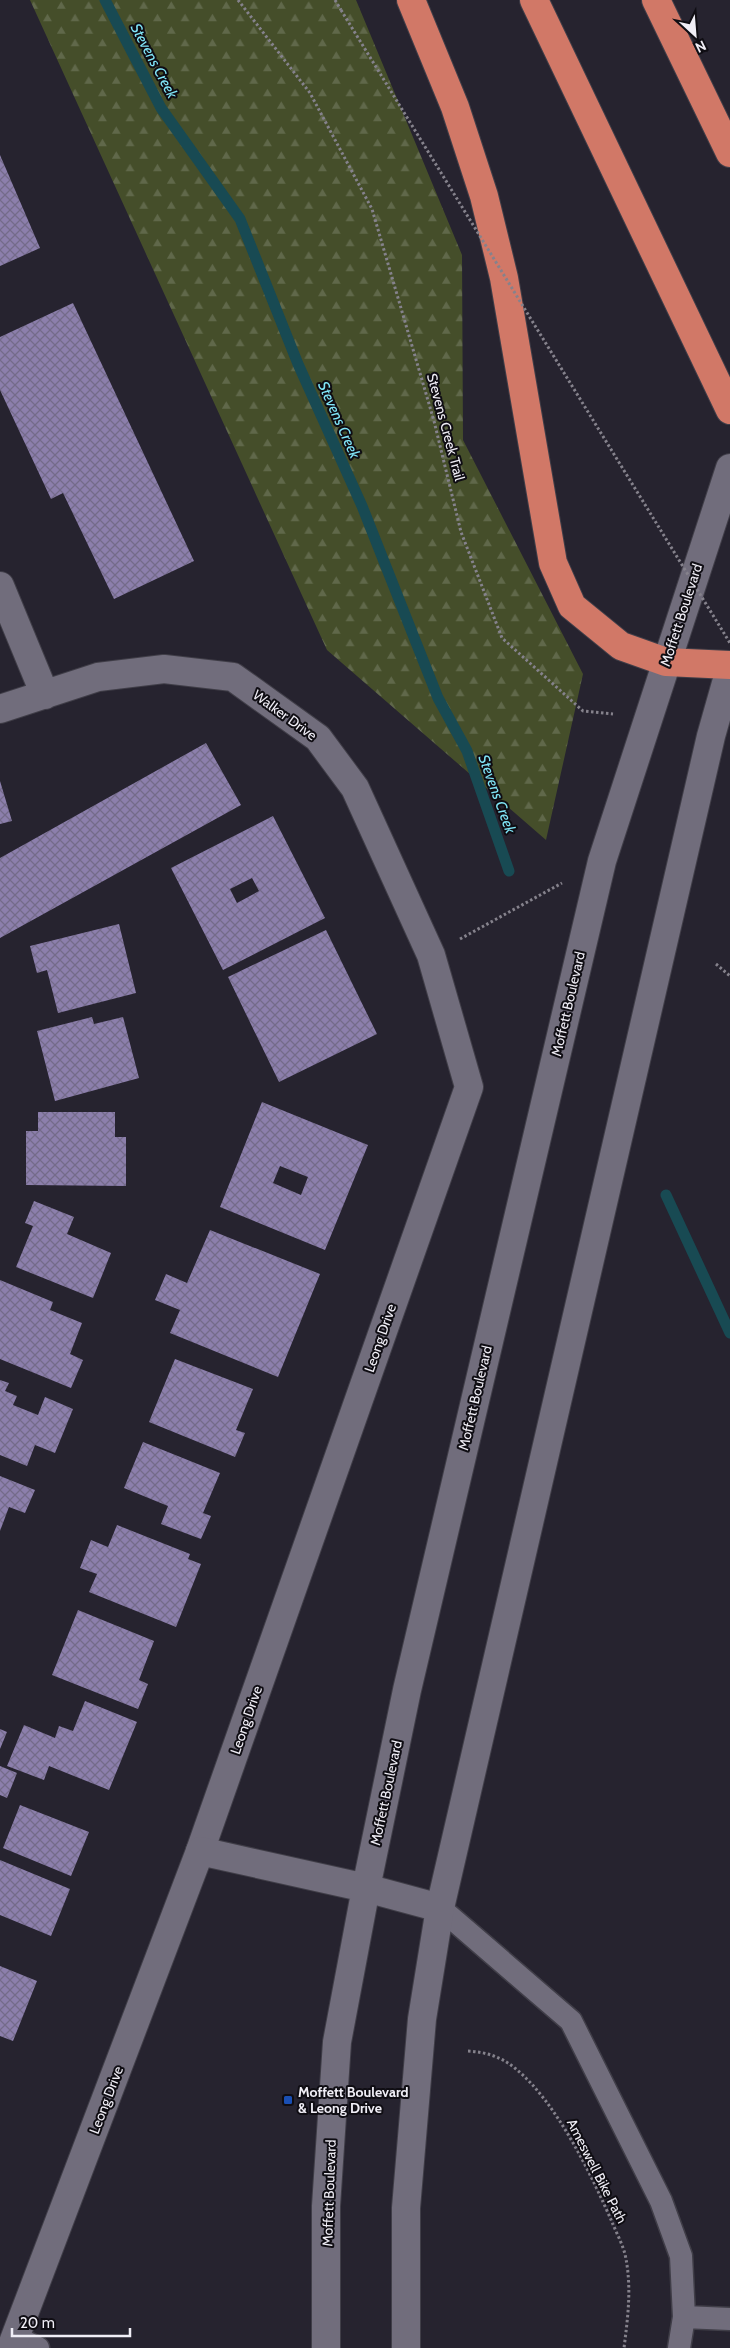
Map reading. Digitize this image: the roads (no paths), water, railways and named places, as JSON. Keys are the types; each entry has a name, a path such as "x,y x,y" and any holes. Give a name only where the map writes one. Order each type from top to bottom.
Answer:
{"highway":[{"path":"411,0 455,107 484,196 504,278 552,563 572,606 621,646 666,662 730,665"},
{"path":"534,0 730,410"},
{"path":"656,0 729,150"}],"main road":[{"name":"Moffett Boulevard","path":"326,2348 326,2206 337,2042 366,1888 407,1690 602,860 730,468"},
{"path":"0,586 45,695"},
{"name":"Walker Drive","path":"0,709 98,677 164,668 233,678 318,738 355,788 431,955 469,1087"},
{"path":"406,2348 406,2208 422,2018 440,1908 702,774 730,669"},
{"name":"Leong Drive","path":"21,2344 200,1851 469,1087"},
{"path":"200,1851 366,1888 440,1908"}],"lane":[{"path":"440,1908 571,2020 661,2201 681,2256 684,2317 679,2348"},
{"path":"684,2317 730,2319"}],"waterway":[{"name":"Stevens Creek","path":"105,0 161,108 240,219 298,364 362,506 438,698 467,751 509,871"},
{"name":"Stevens Creek","path":"666,1195 730,1333"}],"place":[{"name":"Moffett Boulevard & Leong Drive","path":"288,2100"}]}
